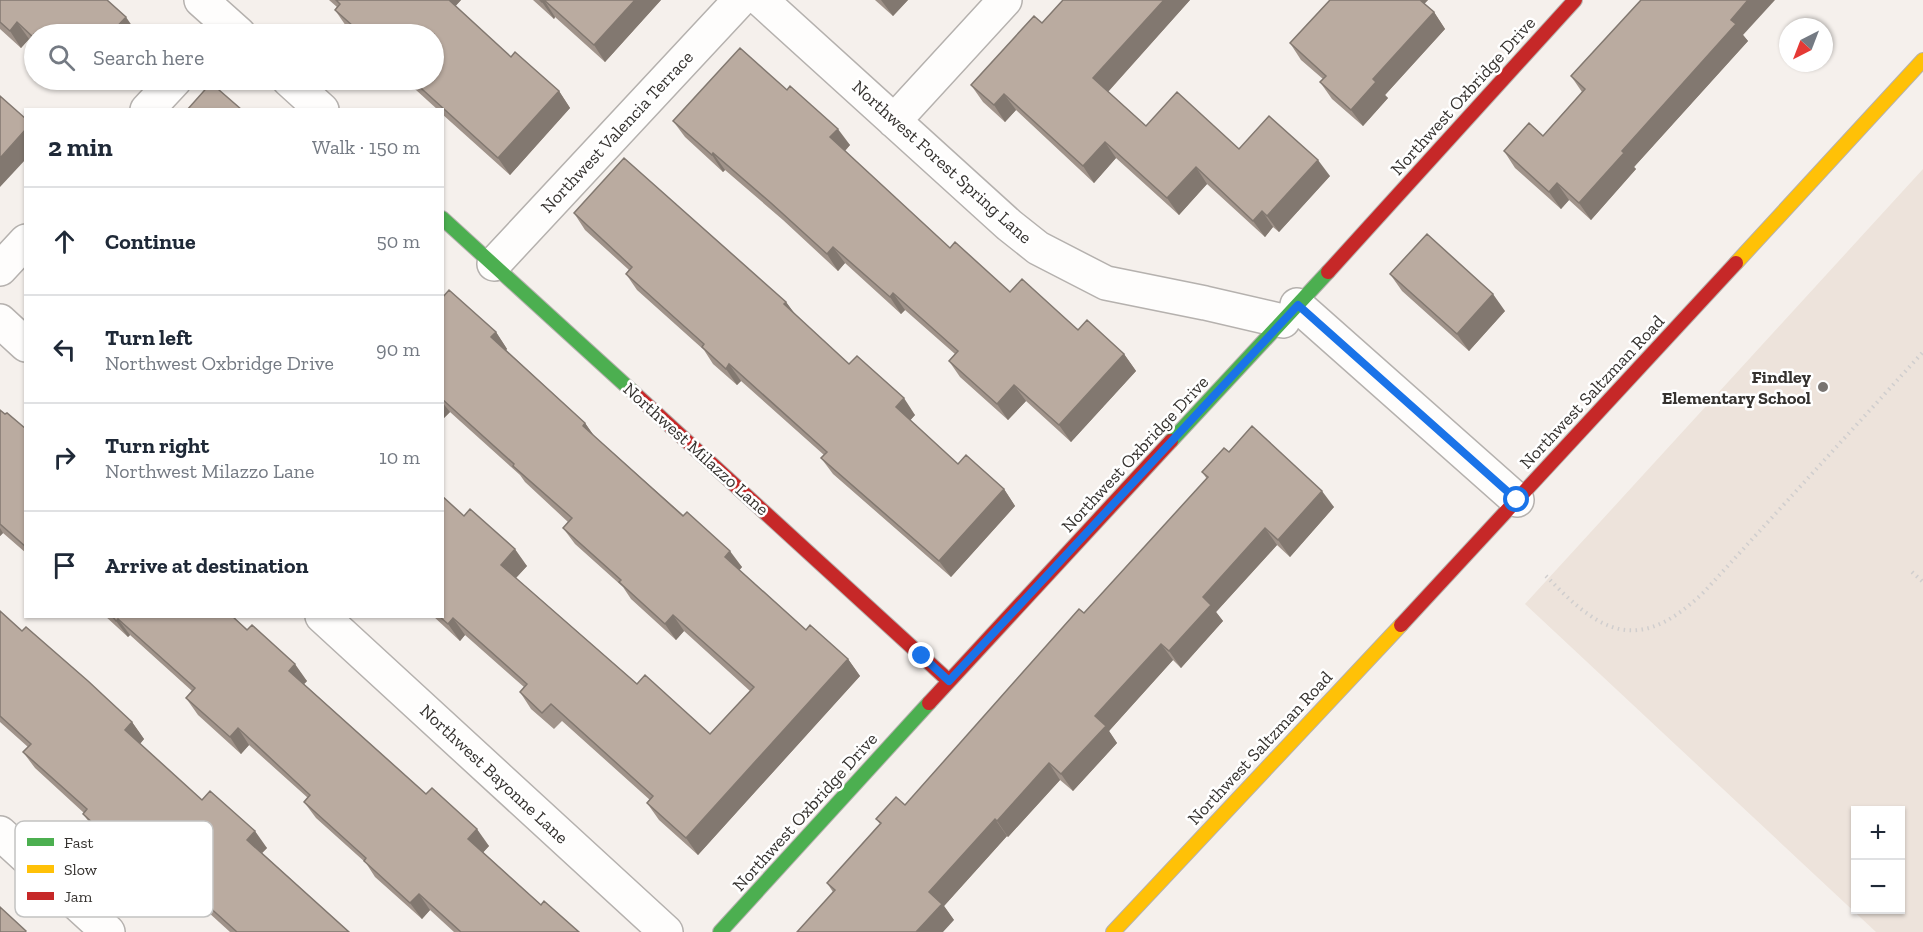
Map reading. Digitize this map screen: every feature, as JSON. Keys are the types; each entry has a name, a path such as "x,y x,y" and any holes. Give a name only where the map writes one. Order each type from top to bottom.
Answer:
{"street":[{"path":"201,0 222,24"},
{"name":"Northwest Valencia Terrace","path":"494,264 740,0"},
{"name":"Northwest Forest Spring Lane","path":"761,0 1009,225 1038,248 1106,283 1205,303 1290,313 1517,500"},
{"path":"894,121 1005,0"},
{"name":"Northwest Oxbridge Drive","path":"720,932 1575,0"},
{"name":"Northwest Saltzman Road","path":"1113,932 1517,500 1923,60"},
{"path":"149,108 166,90"},
{"path":"300,90 320,108"},
{"name":"Northwest Milazzo Lane","path":"444,220 949,681"},
{"path":"0,269 24,243"},
{"path":"0,321 24,343"},
{"name":"Northwest Bayonne Lane","path":"324,618 666,932"},
{"path":"0,833 15,847"},
{"path":"92,917 108,932"}],"path":[{"path":"1546,576 1587,614 1608,626 1626,630 1646,629 1667,622 1704,592 1922,356"},
{"path":"1912,572 1923,582"}],"shaded area":[{"name":"Findley Elementary School","path":"1923,169 1923,932 1876,932 1857,914 1905,914 1905,806 1851,806 1851,909 1525,604"}],"building":[{"path":"0,0 107,0 126,17 119,24 24,24 24,29 17,22 10,31 0,22"},
{"path":"336,0 449,0 511,57 515,52 559,91 498,158 423,90 444,90 444,24 351,24 335,10 340,4"},
{"path":"544,0 635,0 594,45"},
{"path":"1063,0 1164,0 1093,78 1146,126 1177,92 1239,149 1269,116 1318,160 1267,216 1262,211 1253,221 1196,167 1167,198 1105,142 1083,166 1004,94 994,105 971,85 1034,16 1042,23"},
{"path":"1330,0 1420,0 1434,12 1373,79 1376,82 1351,110 1320,82 1326,76 1290,43"},
{"path":"1641,0 1748,0 1731,20 1736,24 1622,151 1624,153 1579,203 1557,183 1549,192 1504,151 1529,123 1543,136 1585,89 1571,76"},
{"path":"740,48 787,90 790,86 838,129 830,137 950,248 955,242 1010,292 1022,279 1078,330 1087,320 1124,354 1059,425 1014,385 997,404 949,361 958,351 893,293 890,297 833,247 827,254 771,203 673,121"},
{"path":"205,90 219,90 240,108 189,108"},
{"path":"0,96 24,117 24,131 0,158"},
{"path":"624,158 786,302 784,304 849,364 857,356 904,398 896,407 958,464 966,455 1004,489 939,561 821,458 827,452 729,364 726,369 702,347 704,344 626,274 632,267 574,213"},
{"path":"1427,234 1493,294 1457,334 1390,274"},
{"path":"449,290 496,332 491,337 585,423 583,426 683,516 687,512 730,551 725,557 806,630 810,625 848,659 686,838 647,803 653,796 551,704 542,713 520,692 527,684 453,618 448,624 441,618 444,618 444,498 464,516 470,509 515,549 501,565 637,684 645,675 710,734 754,687 673,615 665,624 619,582 621,580 563,528 572,518 444,401 444,296"},
{"path":"0,410 24,427 24,545 0,524"},
{"path":"1252,426 1322,491 1278,540 1265,528 1203,597 1211,605 1169,651 1161,644 1095,716 1106,726 1061,774 1049,763 997,821 995,819 929,892 942,904 916,932 797,932 835,890 827,883 881,823 876,819 896,797 905,805 1079,609 1084,613 1208,477 1202,472 1224,448 1229,452"},
{"path":"0,611 22,631 26,627 132,722 125,730 202,800 210,791 255,831 247,840 349,932 237,932 213,910 213,821 91,821 83,814 87,809 23,752 31,744 0,716"},
{"path":"114,618 234,618 247,630 252,625 295,664 289,671 426,794 432,788 477,829 468,839 541,905 544,901 579,932 461,932 419,894 410,903 364,861 366,858 304,802 310,795 238,728 230,737 186,698 195,688 118,619 116,621"},
{"path":"0,907 26,931 0,932"}],"traffic: fast":[{"path":"444,220 633,392"},
{"path":"1171,441 1328,272"},
{"path":"720,932 929,703"}],"traffic: slow":[{"path":"1736,263 1923,60"},
{"path":"1113,932 1401,625"}],"traffic: jam":[{"path":"1328,272 1575,0"},
{"path":"1401,625 1736,263"},
{"path":"633,392 949,681"},
{"path":"929,703 1171,441"}],"place":[{"name":"Findley Elementary School","path":"1823,387"}],"route":[{"path":"922,656 949,681 1298,305 1517,500"}]}
